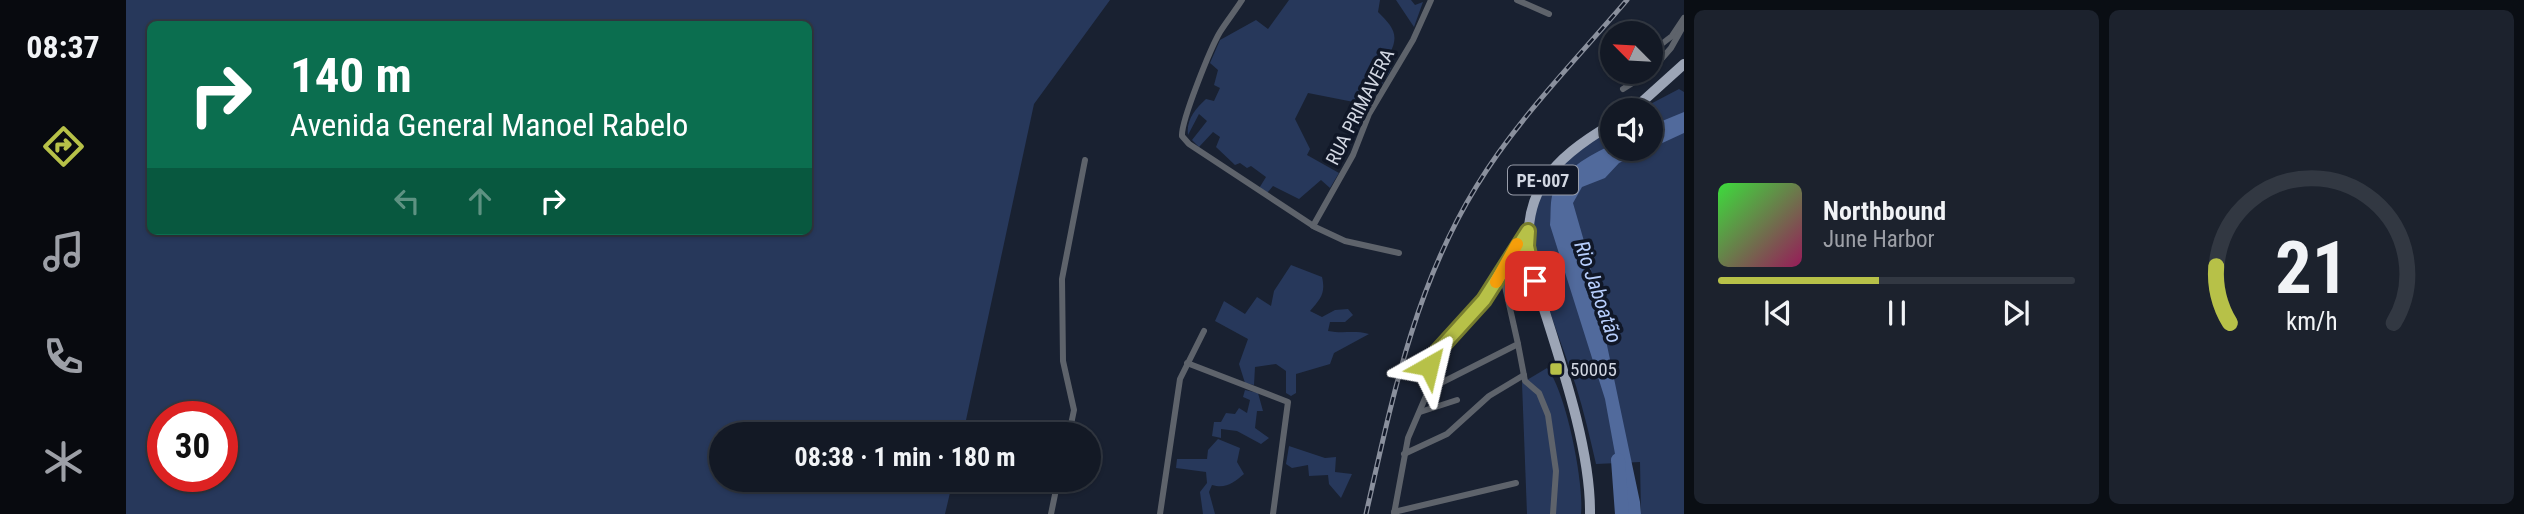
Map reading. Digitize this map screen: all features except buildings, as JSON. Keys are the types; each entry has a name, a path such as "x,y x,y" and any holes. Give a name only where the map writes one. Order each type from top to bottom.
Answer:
{"main road":[{"path":"1646,98 1684,64"},
{"name":"PE-007","path":"1590,514 1591,488 1562,373 1531,267 1528,231 1532,204 1546,175 1570,152 1600,132"}],"street":[{"path":"1242,0 1221,30 1181,131 1185,140 1313,226 1345,241 1399,253"},
{"name":"RUA PRIMAVERA","path":"1313,226 1353,155 1369,114 1413,40 1431,0"},
{"path":"1517,0 1549,14"},
{"path":"1663,43 1672,36 1684,18"},
{"path":"1663,57 1684,25"},
{"path":"1623,89 1631,84"},
{"path":"1072,422 1074,410 1063,361 1062,279 1085,160"},
{"path":"1516,483 1394,513 1408,438 1429,389 1429,366 1432,357 1476,310 1528,231"},
{"path":"1502,273 1526,383 1539,393 1548,415 1556,471 1553,514"},
{"path":"1160,514 1180,379 1204,331"},
{"path":"1429,389 1518,344"},
{"path":"1187,363 1288,402 1273,514"},
{"path":"1404,454 1447,434 1489,396 1524,375"},
{"path":"1420,412 1457,400"},
{"path":"1051,514 1056,492"}],"shaded area":[{"path":"126,0 1110,0 1034,104 966,422 709,422 709,492 950,492 945,514 126,514"},
{"path":"1289,0 1380,0 1378,12 1391,26 1394,35 1390,53 1395,56 1389,73 1369,105 1308,93 1295,119 1310,149 1307,155 1339,173 1330,188 1321,180 1299,199 1273,186 1267,193 1258,190 1266,177 1251,166 1247,168 1240,163 1235,165 1216,147 1220,137 1213,132 1199,147 1192,140 1207,121 1199,114 1188,135 1188,124 1195,111 1206,99 1214,101 1220,88 1214,85 1218,70 1210,63 1220,40 1256,20 1268,29"},
{"path":"1396,0 1411,0 1415,5 1423,2 1414,27"},
{"path":"1679,89 1684,92 1684,514 1641,514 1640,462 1596,464 1579,396 1544,294 1533,243 1532,221 1542,190 1568,159 1600,136 1600,161 1663,161 1662,98"},
{"path":"1684,112 1684,133 1663,143 1663,121"},
{"name":"Rio Jaboatão","path":"1600,151 1600,161 1623,161 1605,178 1582,187 1573,203 1588,255 1641,514 1626,514 1605,399 1550,225 1552,196 1556,187 1577,165"},
{"path":"1291,265 1322,277 1323,292 1310,311 1322,317 1335,310 1348,309 1353,315 1345,322 1330,322 1328,331 1369,334 1334,353 1330,364 1296,374 1296,393 1291,396 1286,393 1286,371 1276,364 1255,367 1254,385 1245,383 1239,364 1248,339 1215,321 1224,301 1245,314 1257,297 1271,306 1274,291"},
{"path":"1547,368 1561,396 1567,416 1580,481 1581,514 1527,514 1522,383"},
{"path":"1245,390 1258,393 1263,411 1257,411 1255,428 1269,438 1261,444 1237,431 1221,429 1221,438 1212,436 1214,422 1221,422 1226,413 1235,414 1239,408 1247,413 1250,400 1243,397"},
{"path":"1218,439 1240,448 1237,462 1244,474 1229,484 1212,485 1209,492 1215,514 1203,514 1200,492 1207,483 1206,472 1176,468 1177,459 1207,459 1208,450"},
{"path":"1289,446 1325,458 1336,457 1335,472 1352,474 1341,498 1329,484 1328,475 1309,476 1308,465 1292,468 1286,464"}],"waterway":[{"name":"Rio Jaboatão","path":"1618,460 1622,514"}],"railway":[{"path":"1366,514 1385,429 1408,346 1436,265 1455,225 1476,187 1510,138 1627,0"}],"slow traffic":[{"path":"1496,282 1517,244"}],"place":[{"name":"50005","path":"1556,369"}],"route":[{"path":"1429,366 1430,360 1484,300 1528,231 1527,246 1535,281"}]}
